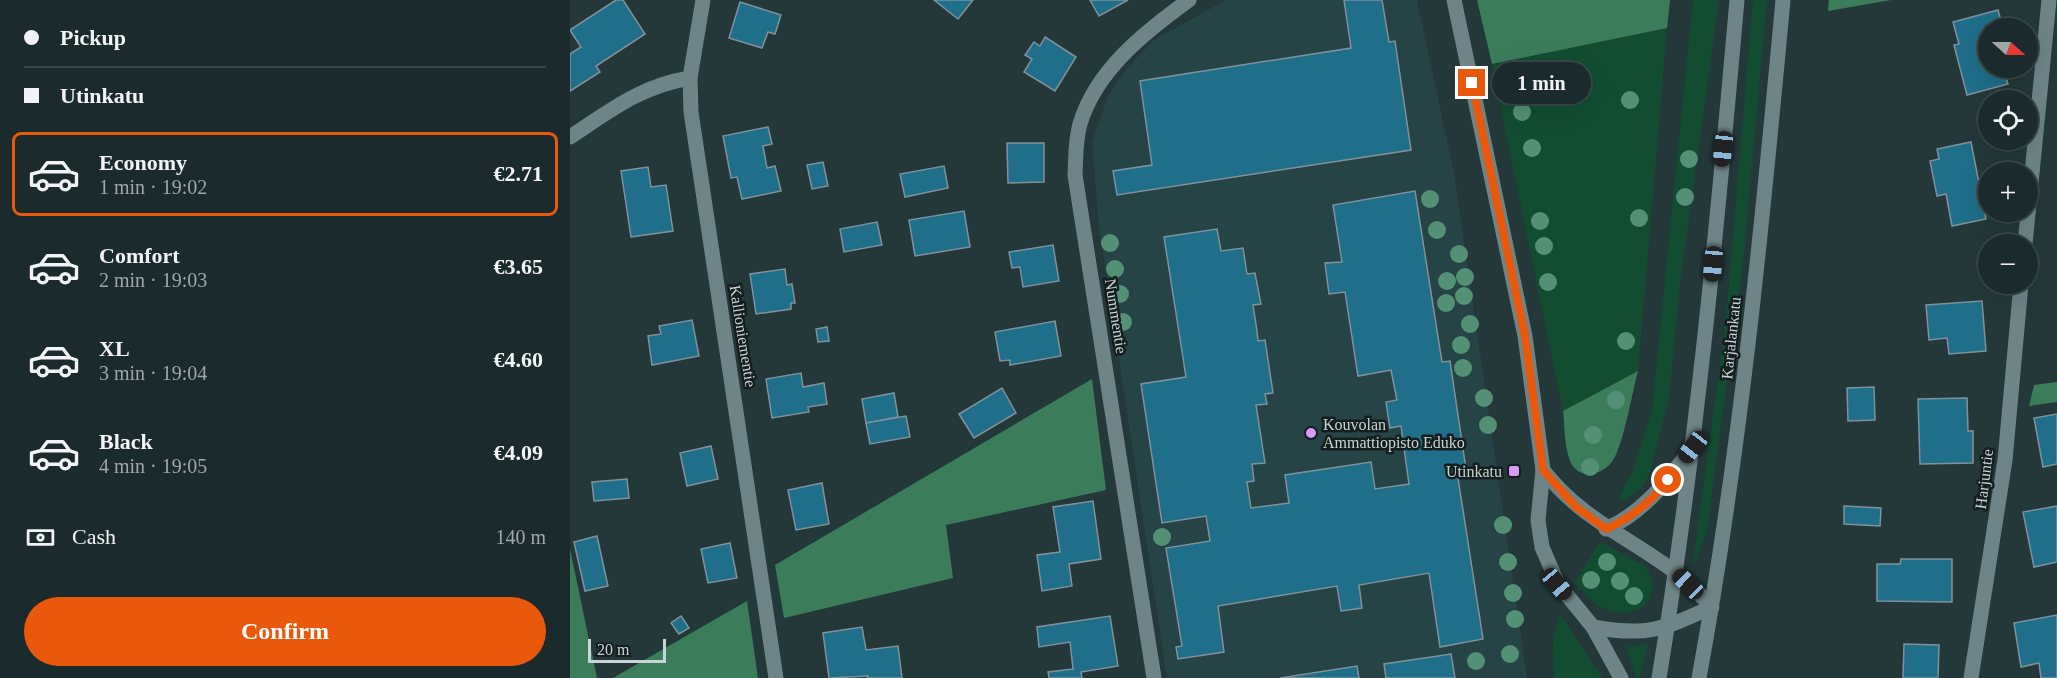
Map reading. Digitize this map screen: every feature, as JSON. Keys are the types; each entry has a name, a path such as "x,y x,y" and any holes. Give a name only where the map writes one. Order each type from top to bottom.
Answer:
{"street":[{"name":"Kallioniementie","path":"703,0 694,39 690,78 691,112 776,678"},
{"name":"Nummentie","path":"1154,678 1076,175 1076,141 1090,103 1121,57 1189,0"},
{"path":"1454,0 1525,336 1543,470 1538,520 1542,547 1557,584 1593,627 1621,678"},
{"name":"Karjalankatu","path":"1659,678 1676,572 1704,355 1737,0"},
{"name":"Karjalankatu","path":"1700,678 1746,370 1783,0"},
{"path":"2026,234 2049,0"},
{"path":"570,136 625,101 662,82 690,78"},
{"name":"Harjuntie","path":"1971,678 2005,460 2020,294"},
{"path":"1606,529 1625,521 1640,510 1660,490 1693,447"},
{"path":"1543,470 1575,506 1606,529 1676,572 1712,607 1667,627 1645,632 1593,627"}],"shaded area":[{"name":"Kouvolan Ammattiopisto Eduko","path":"1226,0 1417,0 1454,173 1527,678 1167,678 1099,226 1092,142 1108,96 1128,67 1154,40"}],"green space":[{"path":"1477,0 1670,0 1667,28 1492,64"},
{"path":"1693,0 1719,0 1680,283 1669,399 1649,475 1642,487 1626,500 1618,498 1632,474 1652,412"},
{"path":"1753,0 1767,0 1744,252 1707,531 1695,563 1693,563 1726,321"},
{"path":"1829,0 1891,0 1828,11"},
{"path":"1667,28 1638,371 1563,411 1492,64"},
{"path":"1638,371 1624,432 1614,459 1599,472 1584,474 1576,470 1568,453 1563,411"},
{"path":"1092,379 1106,490 946,525 953,578 784,618 775,565"},
{"path":"2057,382 2057,402 2029,406 2034,385"},
{"path":"1600,542 1645,566 1651,578 1652,589 1650,598 1636,610 1626,613 1603,608 1591,600 1575,583"},
{"path":"570,549 597,678 570,678"},
{"path":"747,601 758,678 613,678"},
{"path":"1560,613 1602,678 1554,678 1553,640"},
{"path":"1648,644 1640,678 1636,678 1627,647"}],"building":[{"path":"616,0 623,0 645,34 596,66 600,72 570,91 570,54 581,47 570,30"},
{"path":"934,0 973,0 958,19"},
{"path":"1090,0 1128,0 1099,16"},
{"path":"1344,0 1382,0 1389,42 1395,41 1411,150 1117,195 1113,171 1152,165 1140,81 1351,48"},
{"path":"740,2 781,15 775,34 768,32 762,48 729,38"},
{"path":"1998,10 2000,18 1978,18 1978,78 2006,78 2008,84 1978,90 1978,92 1967,95 1954,45 1959,44 1953,22"},
{"path":"1045,37 1076,57 1055,91 1024,72 1032,59 1025,55 1034,42 1040,46"},
{"path":"768,127 772,144 763,146 767,168 775,166 781,191 742,199 737,177 731,178 723,136"},
{"path":"1971,142 1978,178 1978,221 1952,226 1946,194 1937,196 1930,161 1939,159 1937,149"},
{"path":"1007,143 1044,143 1044,182 1008,183"},
{"path":"823,162 828,186 812,189 807,165"},
{"path":"944,166 948,188 905,197 900,174"},
{"path":"648,167 651,187 666,185 673,231 631,237 621,171"},
{"path":"1415,191 1442,362 1450,361 1467,476 1458,478 1483,639 1440,647 1429,573 1359,585 1362,608 1341,611 1337,586 1218,606 1224,652 1178,659 1176,647 1182,646 1166,548 1210,541 1206,516 1162,523 1141,384 1186,377 1164,237 1217,229 1221,251 1243,248 1247,274 1255,273 1261,304 1253,305 1258,341 1265,340 1273,393 1265,394 1267,404 1256,405 1265,463 1252,464 1254,481 1247,482 1251,508 1289,503 1285,475 1371,462 1375,489 1409,484 1401,426 1390,428 1386,402 1397,400 1391,370 1358,376 1345,292 1329,294 1325,263 1342,262 1333,205"},
{"path":"964,211 970,247 915,256 909,220"},
{"path":"877,222 882,245 844,252 840,229"},
{"path":"1053,245 1059,281 1023,287 1020,267 1012,268 1009,252"},
{"path":"785,269 787,285 792,284 795,303 791,303 791,309 756,314 750,274"},
{"path":"1982,301 1986,351 1949,354 1947,338 1929,340 1926,305"},
{"path":"692,320 699,356 652,365 648,336 661,334 659,326"},
{"path":"1055,321 1061,356 1010,365 1010,360 1000,361 995,332"},
{"path":"827,327 829,341 818,342 816,329"},
{"path":"801,373 803,387 824,383 827,404 808,407 809,412 772,418 766,379"},
{"path":"1874,387 1875,420 1848,421 1847,388"},
{"path":"1002,388 1016,413 974,438 959,414"},
{"path":"894,393 898,417 866,423 862,399"},
{"path":"1967,398 1968,431 1973,431 1973,463 1920,464 1918,399"},
{"path":"2057,414 2057,464 2043,467 2034,418"},
{"path":"906,416 910,437 870,444 866,423"},
{"path":"711,446 718,479 687,486 680,453"},
{"path":"627,479 629,498 594,501 592,482"},
{"path":"822,483 829,524 796,530 788,490"},
{"path":"1093,501 1101,559 1069,564 1072,586 1042,591 1037,555 1060,552 1053,507"},
{"path":"1844,506 1881,508 1880,526 1844,524"},
{"path":"2057,506 2057,562 2034,567 2023,512"},
{"path":"597,536 608,586 585,591 574,542"},
{"path":"730,543 737,578 708,583 701,549"},
{"path":"1901,559 1952,559 1952,602 1877,601 1877,564 1900,564"},
{"path":"2057,615 2057,678 2041,678 2039,663 2021,667 2014,623"},
{"path":"681,616 689,628 679,634 671,623"},
{"path":"1110,616 1118,666 1081,672 1082,678 1049,678 1048,672 1073,669 1070,642 1039,647 1037,627"},
{"path":"862,627 866,650 898,646 902,678 868,678 868,676 829,678 823,633"},
{"path":"1904,644 1939,645 1938,678 1903,678"},
{"path":"1451,654 1455,678 1386,678 1384,664"},
{"path":"1357,666 1359,678 1280,678"}],"place":[{"name":"Kouvolan Ammattiopisto Eduko","path":"1311,433"},
{"name":"Utinkatu","path":"1514,471"}],"route":[{"path":"1472,83 1525,336 1543,470 1558,490 1575,506 1606,529 1625,521 1640,510 1668,480"}]}
